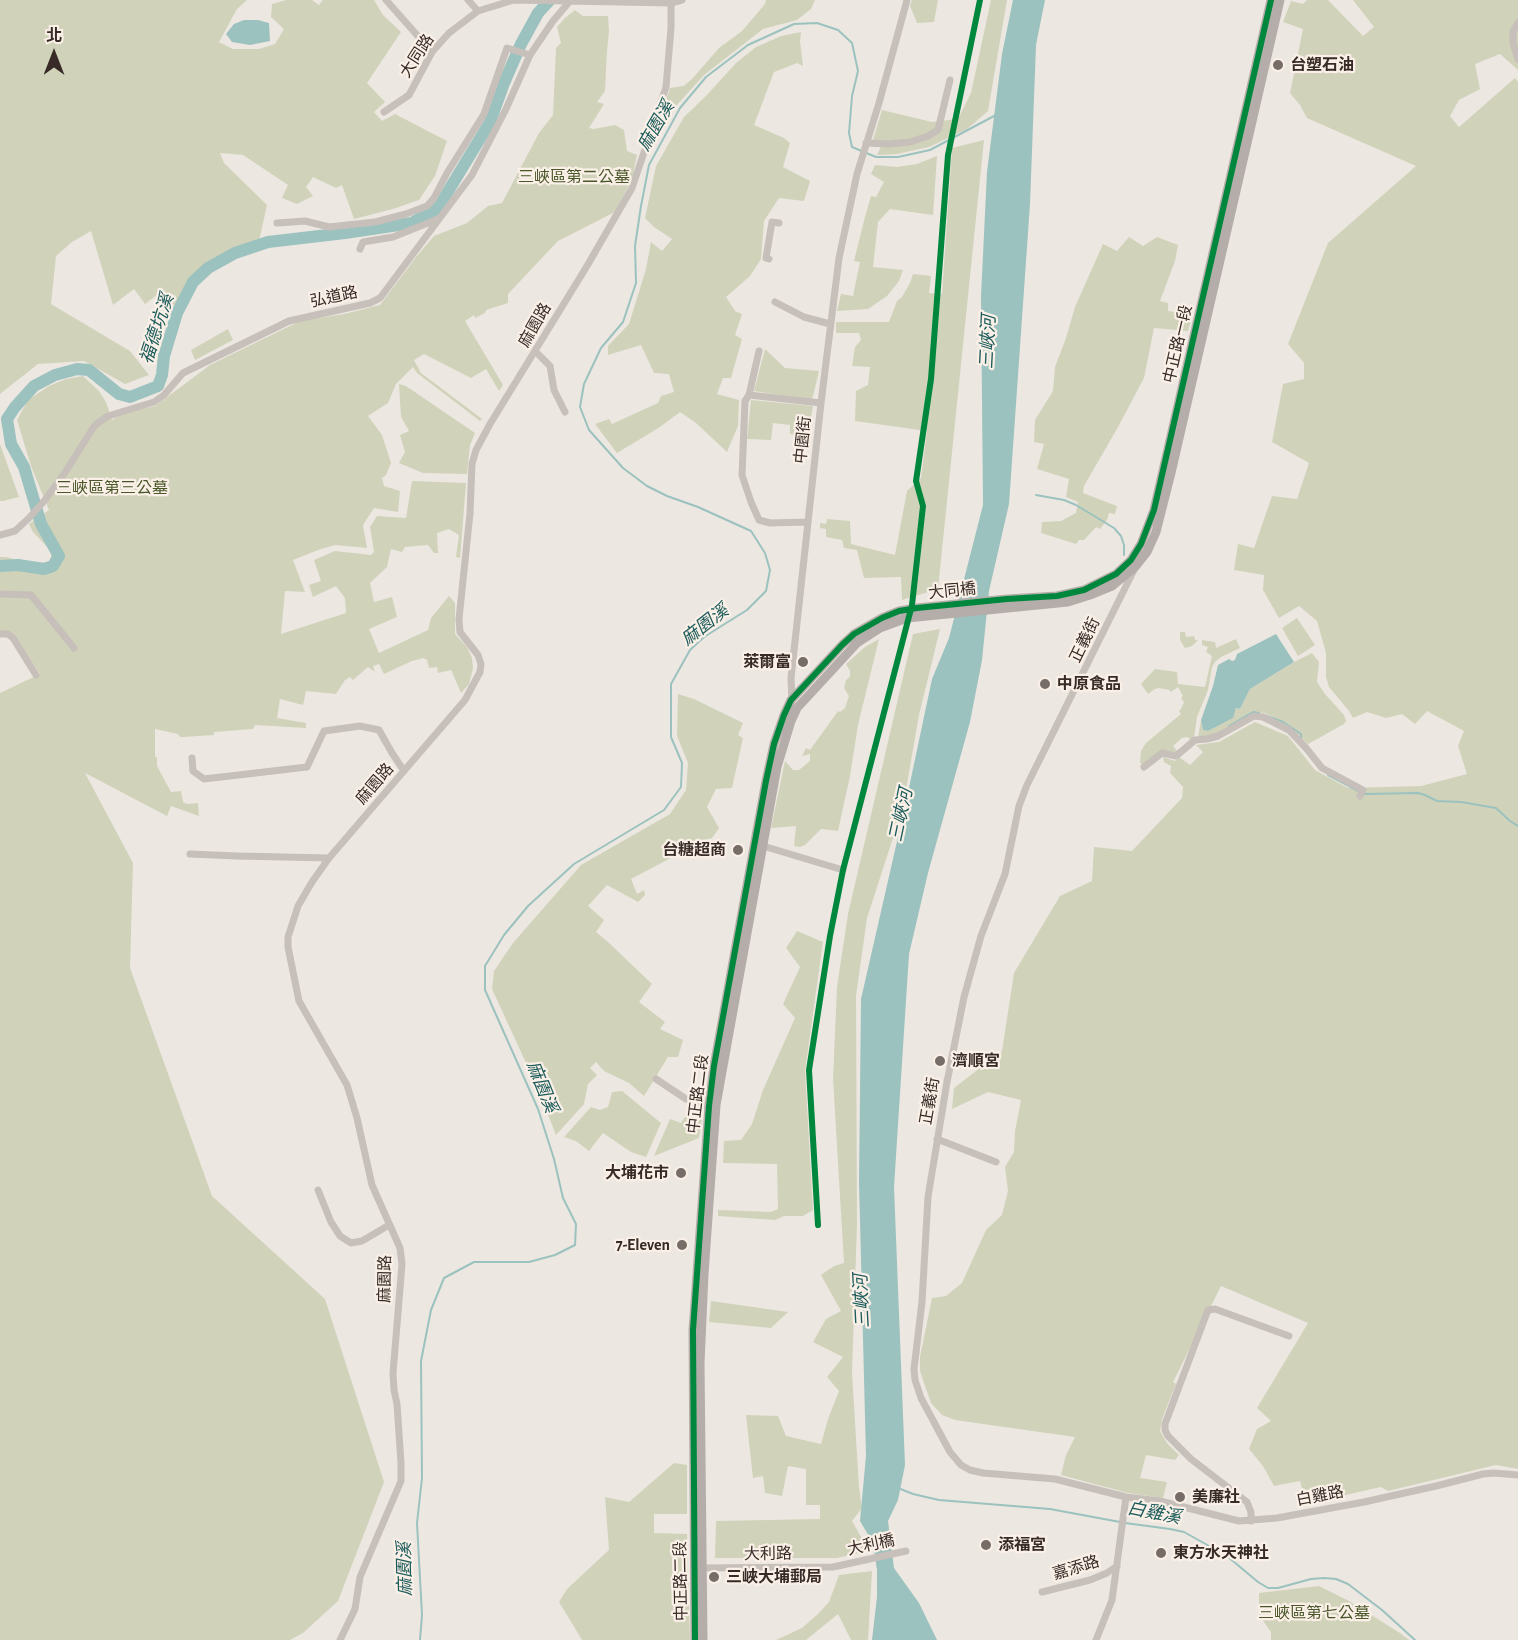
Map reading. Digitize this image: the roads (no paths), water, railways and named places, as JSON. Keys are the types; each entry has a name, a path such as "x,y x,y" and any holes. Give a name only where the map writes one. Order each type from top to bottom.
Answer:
{"main road":[{"name":"中正路一段","path":"1007,599 1057,596 1084,590 1133,564 1154,510 1271,0"},
{"name":"中正路一段","path":"1003,609 1068,602 1090,595 1112,586 1147,552 1156,532 1171,473 1280,0"},
{"name":"大同橋","path":"899,611 1007,599"},
{"name":"大同橋","path":"907,618 1003,609"},
{"name":"中正路二段","path":"695,1640 699,1568 701,1331 716,1106 777,767 794,704 854,634 870,623 899,611"},
{"name":"中正路二段","path":"703,1640 693,1330 709,1106 714,1066 766,781 774,744 784,714 857,643 880,628 907,618"}],"street":[{"path":"386,0 432,52"},
{"path":"468,0 478,11"},
{"name":"大同路","path":"384,112 408,95 432,52 448,33 478,11 514,0 557,1"},
{"path":"557,1 671,3 682,0"},
{"path":"907,0 866,143 910,142 938,130 950,80"},
{"name":"弘道路","path":"0,535 15,531 30,518 64,474 95,425 114,413 154,402 164,395 183,373 289,321 370,303 380,298 472,175 506,109 527,54 570,1"},
{"name":"麻園路","path":"340,1640 356,1610 360,1577 401,1481 399,1428 393,1373 402,1264 400,1248 372,1185 347,1085 299,1001 288,937 298,906 329,858 465,700 480,672 481,664 478,655 460,632 459,619 470,513 472,464 481,440 536,352 632,188 666,87 671,3"},
{"path":"1518,23 1513,32 1513,43 1518,59"},
{"path":"277,223 305,221 329,226 375,222 427,206 484,114 507,48 527,54"},
{"name":"中園街","path":"794,704 791,678 838,258 866,143"},
{"path":"360,249 363,242 393,237 440,218"},
{"path":"769,259 766,258 772,222 779,223"},
{"path":"775,302 804,317 831,324"},
{"path":"759,351 749,395 745,401 742,475 759,520 770,523 808,522"},
{"path":"536,352 550,366 554,390 565,412"},
{"path":"749,395 821,403"},
{"name":"正義街","path":"1126,1497 1055,1479 983,1473 961,1466 950,1452 929,1415 915,1380 914,1369 922,1302 928,1197 962,1006 981,936 1005,874 1019,806 1027,785 1133,564"},
{"path":"0,594 31,595 74,648"},
{"path":"0,634 8,634 13,638 36,675"},
{"path":"1144,767 1162,753 1176,756 1195,740 1218,736 1254,716 1263,717 1288,730 1322,768 1363,790 1361,794"},
{"path":"192,758 193,771 204,779 307,767 324,731 360,726 379,730 404,771"},
{"path":"763,846 843,870"},
{"path":"190,854 329,858"},
{"path":"656,1079 686,1099 709,1106"},
{"path":"937,1139 996,1162"},
{"path":"318,1190 340,1236 351,1243 362,1241 389,1225"},
{"path":"1251,1521 1251,1512 1247,1502 1191,1459 1168,1436 1165,1424 1208,1310 1215,1309 1289,1336"},
{"name":"白雞路","path":"1126,1497 1177,1505 1230,1520 1251,1521 1364,1502 1483,1474 1518,1475"},
{"path":"1096,1640 1112,1600 1126,1497"},
{"name":"大利橋","path":"841,1564 906,1551"},
{"name":"大利路","path":"699,1568 833,1567 841,1564"},
{"name":"嘉添路","path":"1042,1592 1090,1580 1117,1566"}],"water":[{"name":"三峽河","path":"1013,0 1045,0 1036,45 1030,204 1009,504 989,591 982,660 970,722 928,873 909,954 894,1187 905,1465 898,1500 888,1521 894,1568 919,1603 937,1640 872,1640 877,1597 877,1570 873,1543 860,1521 866,1456 859,1182 861,999 932,679 949,638 983,505 981,296 987,172 1002,54"},
{"path":"244,20 269,23 270,41 250,45 232,42 226,34 234,24"},
{"path":"1276,634 1294,662 1250,689 1240,709 1236,708 1233,718 1208,731 1203,730 1201,720 1218,665 1229,659 1235,660 1237,654"}],"waterway":[{"name":"福德坑溪","path":"0,566 18,565 44,569 53,566 59,556 41,524 24,467 11,444 7,419 34,386 55,375 77,369 89,370 119,394 130,397 158,386 177,313 193,282 208,268 235,253 268,242 412,223 438,208 490,122 521,44 538,13 550,0"},
{"name":"麻園溪","path":"420,1640 422,1615 417,1523 422,1478 421,1361 431,1310 444,1278 474,1262 529,1262 555,1255 575,1245 576,1224 563,1198 554,1159 538,1109 485,990 485,966 504,935 528,906 574,864 664,810 681,787 682,763 671,737 671,684 690,650 704,637 747,610 766,591 770,570 765,553 751,531 667,496 647,486 623,468 589,430 580,407 584,384 601,348 623,322 636,283 635,246 649,165 680,108 706,77 748,45 794,24 817,23 838,30 852,43 858,71 852,96 849,133 852,147 876,157 898,157 930,150 996,115"},
{"path":"1036,495 1064,500 1076,505 1114,528 1121,536 1124,555"},
{"path":"1229,726 1253,712 1259,713"},
{"path":"1267,716 1283,722 1301,734 1301,741"},
{"path":"1328,775 1364,794 1418,793 1437,801 1461,802 1496,808 1518,826"},
{"name":"白雞溪","path":"898,1488 939,1500 1050,1509 1120,1522"},
{"name":"白雞溪","path":"1125,1523 1184,1532 1227,1556 1268,1588 1278,1588 1311,1579 1336,1579 1348,1584 1382,1610 1415,1640"}],"place":[{"name":"台塑石油","path":"1278,65"},
{"name":"萊爾富","path":"803,662"},
{"name":"中原食品","path":"1045,684"},
{"name":"台糖超商","path":"738,850"},
{"name":"濟順宮","path":"940,1061"},
{"name":"大埔花市","path":"681,1173"},
{"name":"7-Eleven","path":"682,1245"},
{"name":"美廉社","path":"1180,1497"},
{"name":"添福宮","path":"986,1545"},
{"name":"東方水天神社","path":"1161,1553"},
{"name":"三峽大埔郵局","path":"714,1577"}],"park label":[{"name":"三峽區第二公墓","path":"574,177"},
{"name":"三峽區第三公墓","path":"112,488"},
{"name":"三峽區第七公墓","path":"1314,1613"}]}
